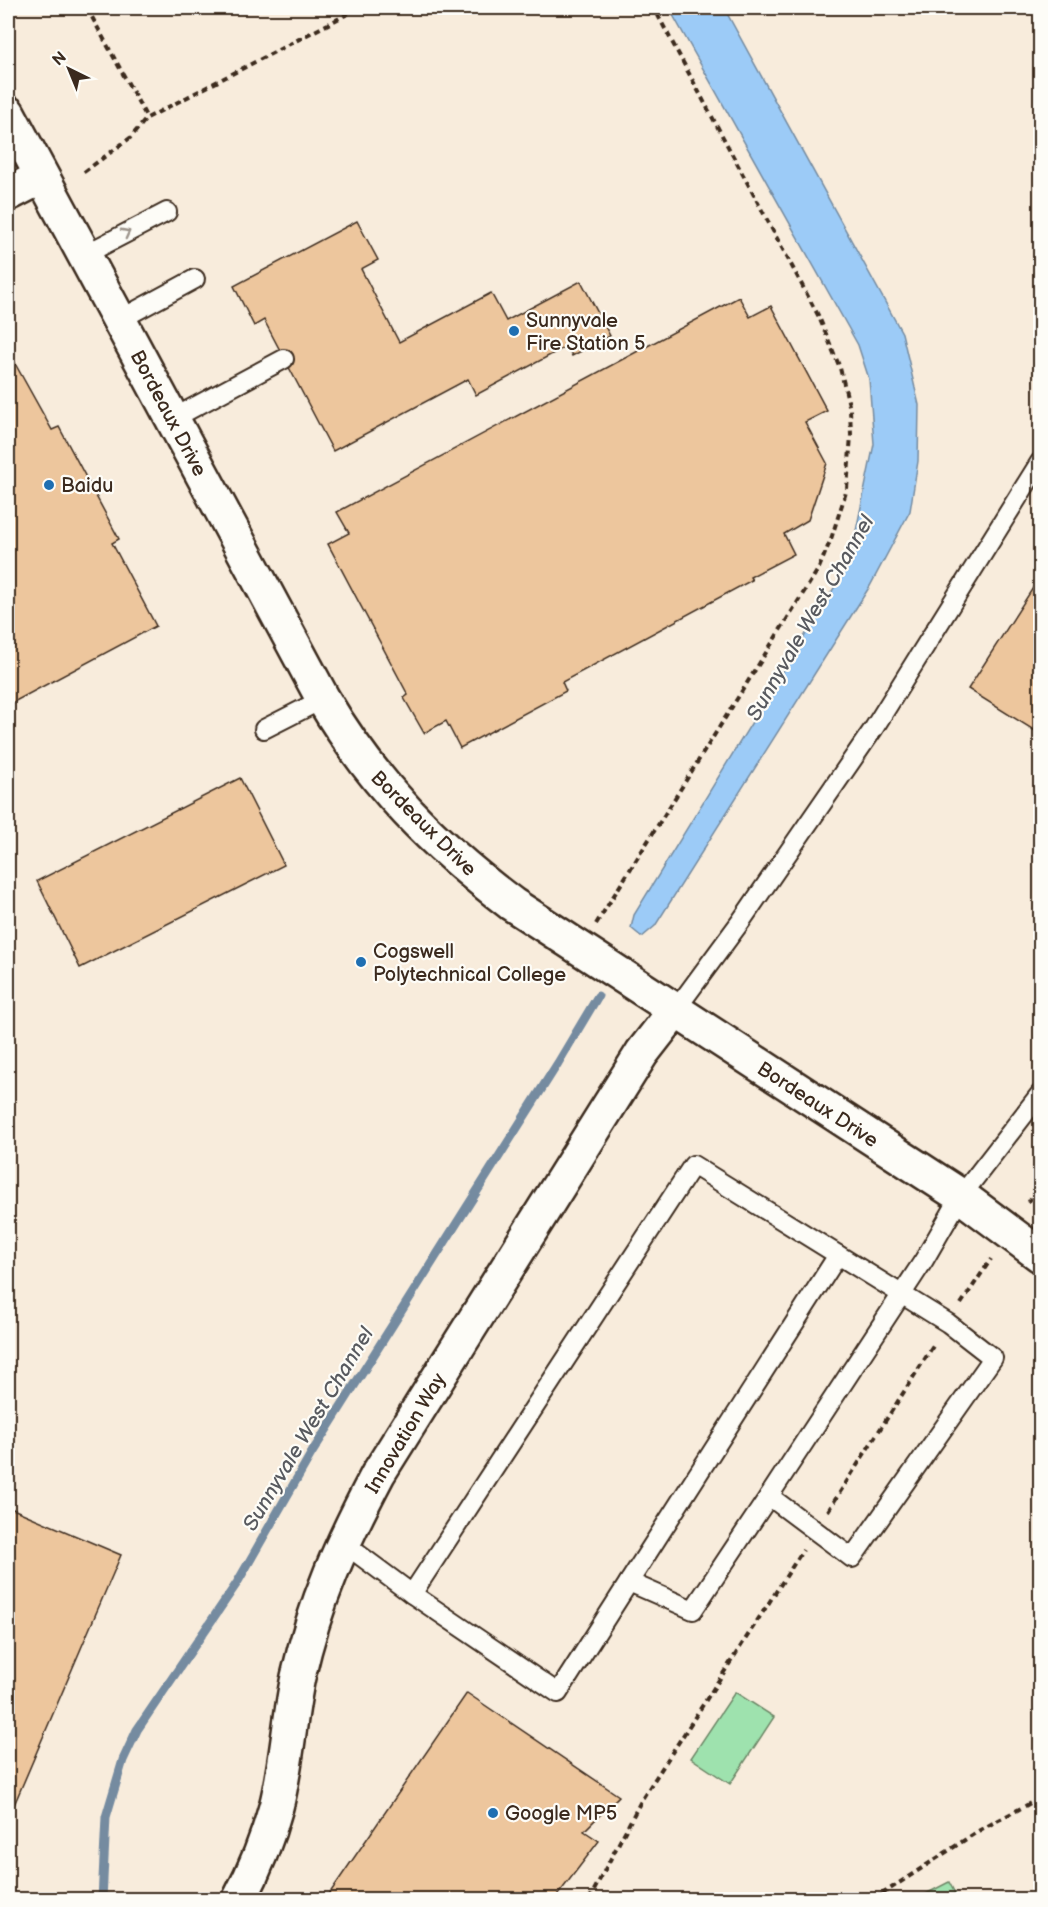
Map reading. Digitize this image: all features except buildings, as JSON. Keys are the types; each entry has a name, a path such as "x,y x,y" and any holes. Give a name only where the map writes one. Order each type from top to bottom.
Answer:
{"street":[{"name":"Bordeaux Drive","path":"8,113 323,699 364,764 457,861 512,904 582,948 674,1012 961,1196 1041,1255"},
{"path":"8,195 41,177"},
{"name":"Innovation Way","path":"239,1899 257,1865 276,1805 298,1677 316,1608 342,1542 396,1444 642,1053 674,1012"}],"lane":[{"path":"84,255 167,212"},
{"path":"119,320 195,279"},
{"path":"172,419 284,358"},
{"path":"674,1012 741,921 874,728 1041,462"},
{"path":"264,729 323,699"},
{"path":"629,1582 693,1610 902,1294 961,1196 1041,1095"},
{"path":"412,1594 693,1165 948,1323 993,1358 852,1558 770,1496"},
{"path":"342,1542 412,1594 558,1693 838,1255"}],"path":[{"path":"87,8 147,118"},
{"path":"84,172 130,138 147,118 358,8"},
{"path":"582,948 819,568 842,510 850,462 850,409 832,344 654,8"},
{"path":"8,231 13,229"},
{"path":"1028,1203 1041,1184"},
{"path":"589,1899 642,1799 991,1259"},
{"path":"873,1899 980,1830 1041,1798"}],"shaded area":[{"path":"8,8 1040,8 1040,1899 8,1899"}],"green space":[{"path":"735,1692 774,1717 730,1784 691,1758"},
{"path":"949,1882 958,1899 916,1899"}],"water":[{"path":"669,8 724,8 902,333 919,405 918,461 910,511 870,586 655,926 642,937 631,928 634,915 842,575 851,555 874,444 869,379 858,345"}],"waterway":[{"name":"Sunnyvale West Channel","path":"102,1900 106,1817 123,1760 137,1730 237,1583 311,1454 598,996"}],"place":[{"name":"Sunnyvale Fire Station 5","path":"514,331"},
{"name":"Baidu","path":"49,485"},
{"name":"Cogswell Polytechnical College","path":"361,962"},
{"name":"Google MP5","path":"493,1813"}]}
